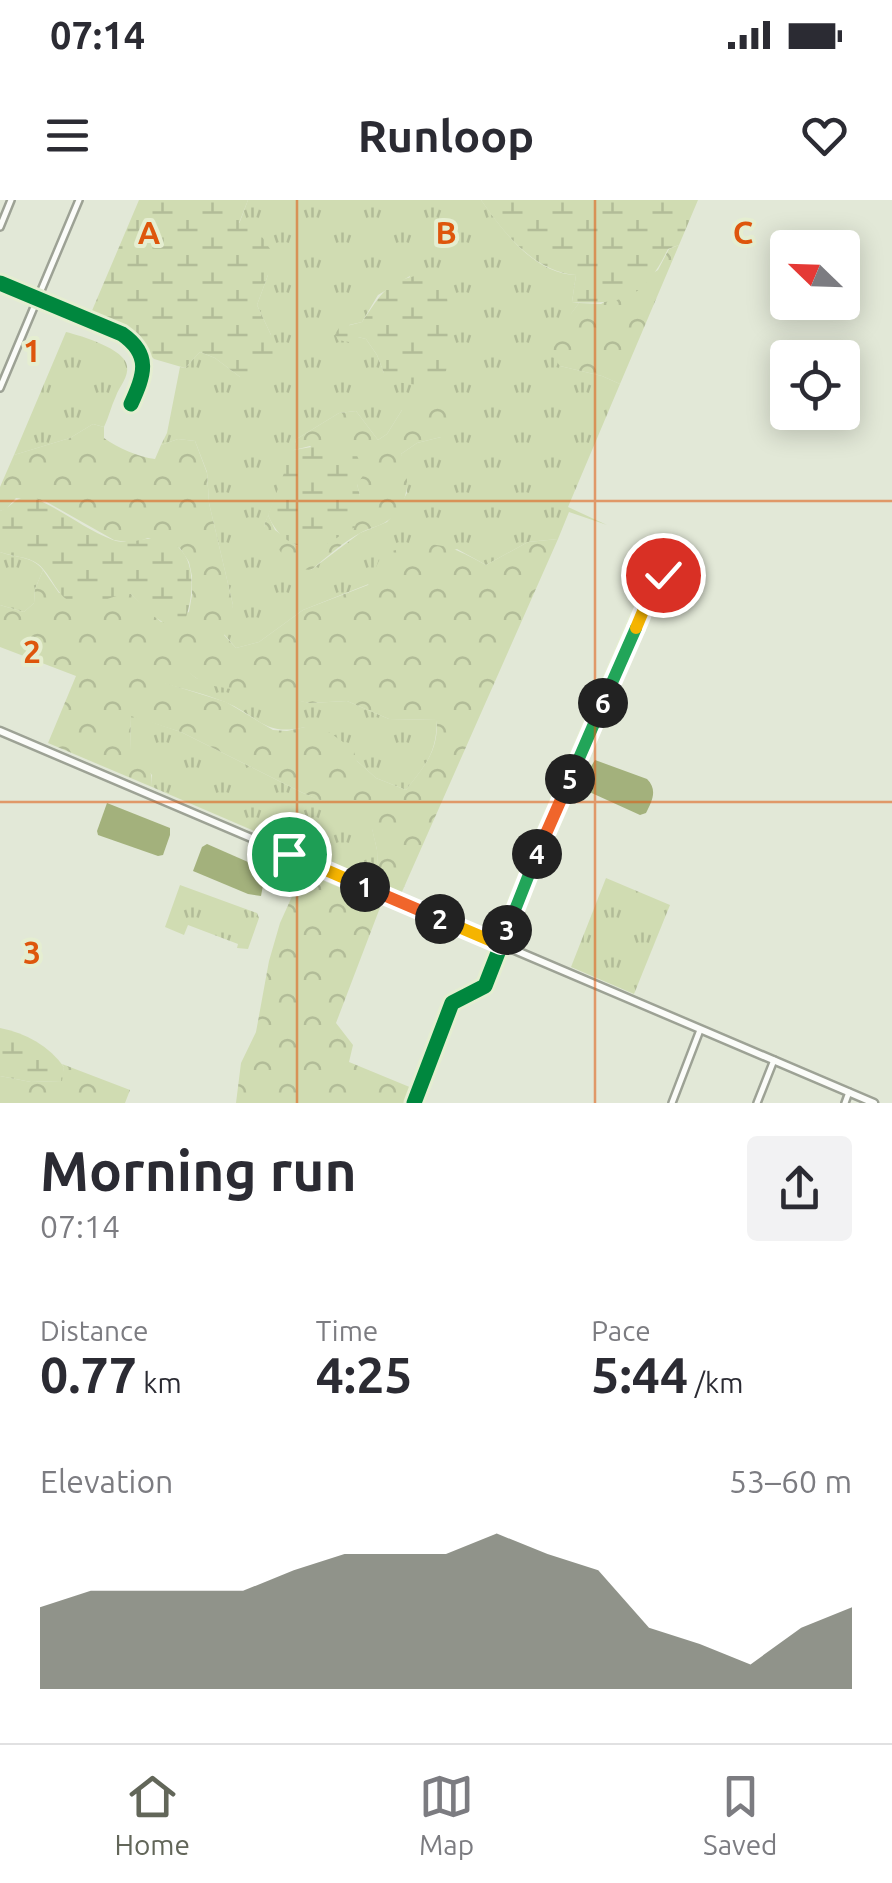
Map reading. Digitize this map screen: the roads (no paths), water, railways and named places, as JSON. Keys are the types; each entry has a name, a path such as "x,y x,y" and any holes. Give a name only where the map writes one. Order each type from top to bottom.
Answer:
{"main road":[{"path":"0,731 874,1103"}],"street":[{"path":"0,227 11,200"},
{"path":"0,388 79,200"},
{"path":"0,283 134,342 144,364 131,404"},
{"path":"414,1103 452,1003 485,986 533,863 656,580 668,571"},
{"path":"672,1103 700,1030"},
{"path":"757,1103 774,1060"},
{"path":"845,1103 849,1092"}]}
